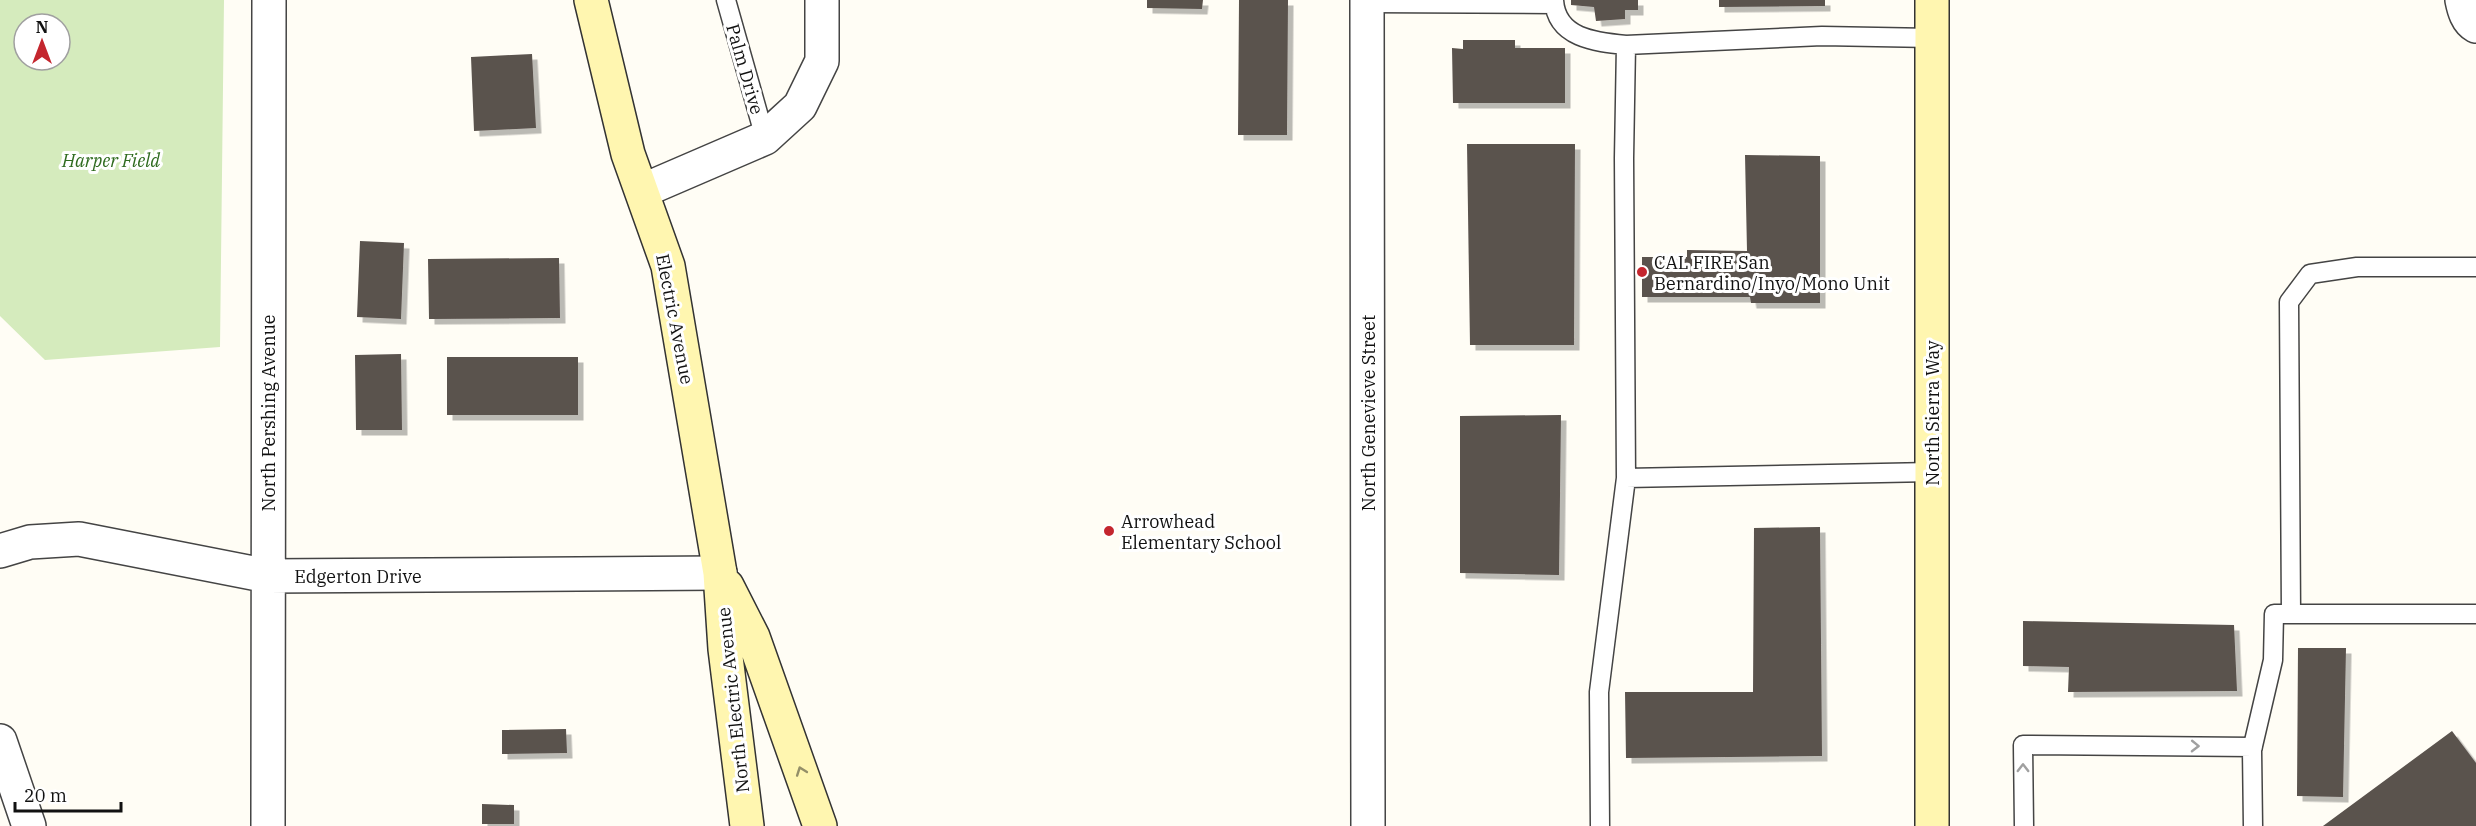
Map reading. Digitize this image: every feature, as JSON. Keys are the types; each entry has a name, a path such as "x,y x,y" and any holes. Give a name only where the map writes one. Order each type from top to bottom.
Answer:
{"street":[{"name":"North Pershing Avenue","path":"268,0 268,826"},
{"name":"Electric Avenue","path":"591,0 628,154 668,266 720,573"},
{"path":"642,191 765,138 800,106 822,61 822,0"},
{"name":"North Sierra Way","path":"1932,0 1932,826"},
{"path":"2462,0 2463,9 2471,23 2476,26"},
{"name":"North Genevieve Street","path":"1367,1 1368,826"},
{"name":"Edgerton Drive","path":"0,551 30,542 79,538 268,576 720,573"},
{"path":"720,573 753,637 820,826"},
{"name":"North Electric Avenue","path":"720,573 725,649 747,826"},
{"path":"0,741 29,826"}],"lane":[{"name":"Palm Drive","path":"726,0 765,138"},
{"path":"1367,1 1554,2 1561,23 1573,33 1591,42 1626,45 1822,36 1932,38"},
{"path":"1600,826 1599,692 1626,477 1624,158 1626,45"},
{"path":"2291,614 2289,302 2310,274 2357,267 2476,267"},
{"path":"1626,477 1932,472"},
{"path":"2253,826 2253,747 2273,660 2274,614 2476,614"},
{"path":"2024,826 2023,745 2253,747"}],"green space":[{"name":"Harper Field","path":"0,0 224,0 220,347 45,360 0,316"}],"building":[{"path":"1147,0 1203,0 1202,9 1147,8"},
{"path":"1239,0 1288,0 1287,135 1238,135"},
{"path":"1571,0 1638,0 1638,10 1625,10 1625,19 1596,21 1594,7 1571,5"},
{"path":"1719,0 1825,0 1825,6 1719,7"},
{"path":"1463,40 1515,40 1515,48 1565,48 1565,103 1453,103 1452,48 1463,49"},
{"path":"532,54 536,128 474,131 471,57"},
{"path":"1467,144 1575,144 1574,345 1470,345"},
{"path":"1745,155 1820,156 1820,303 1751,303 1750,297 1642,297 1642,257 1687,257 1687,250 1747,251"},
{"path":"360,241 404,243 401,319 357,317"},
{"path":"559,258 560,318 429,319 428,259"},
{"path":"401,354 402,430 356,430 355,355"},
{"path":"447,357 578,357 578,415 447,415"},
{"path":"1561,415 1559,575 1460,573 1460,416"},
{"path":"1820,527 1822,756 1626,758 1625,692 1753,692 1754,528"},
{"path":"2023,621 2234,625 2237,691 2068,692 2069,667 2023,666"},
{"path":"2298,648 2346,648 2343,797 2297,796"},
{"path":"566,729 567,753 502,754 502,730"},
{"path":"2452,731 2476,763 2476,826 2323,826"},
{"path":"482,804 514,805 514,824 482,824"}],"place":[{"name":"CAL FIRE San Bernardino/Inyo/Mono Unit","path":"1642,272"},
{"name":"Arrowhead Elementary School","path":"1109,531"}]}
